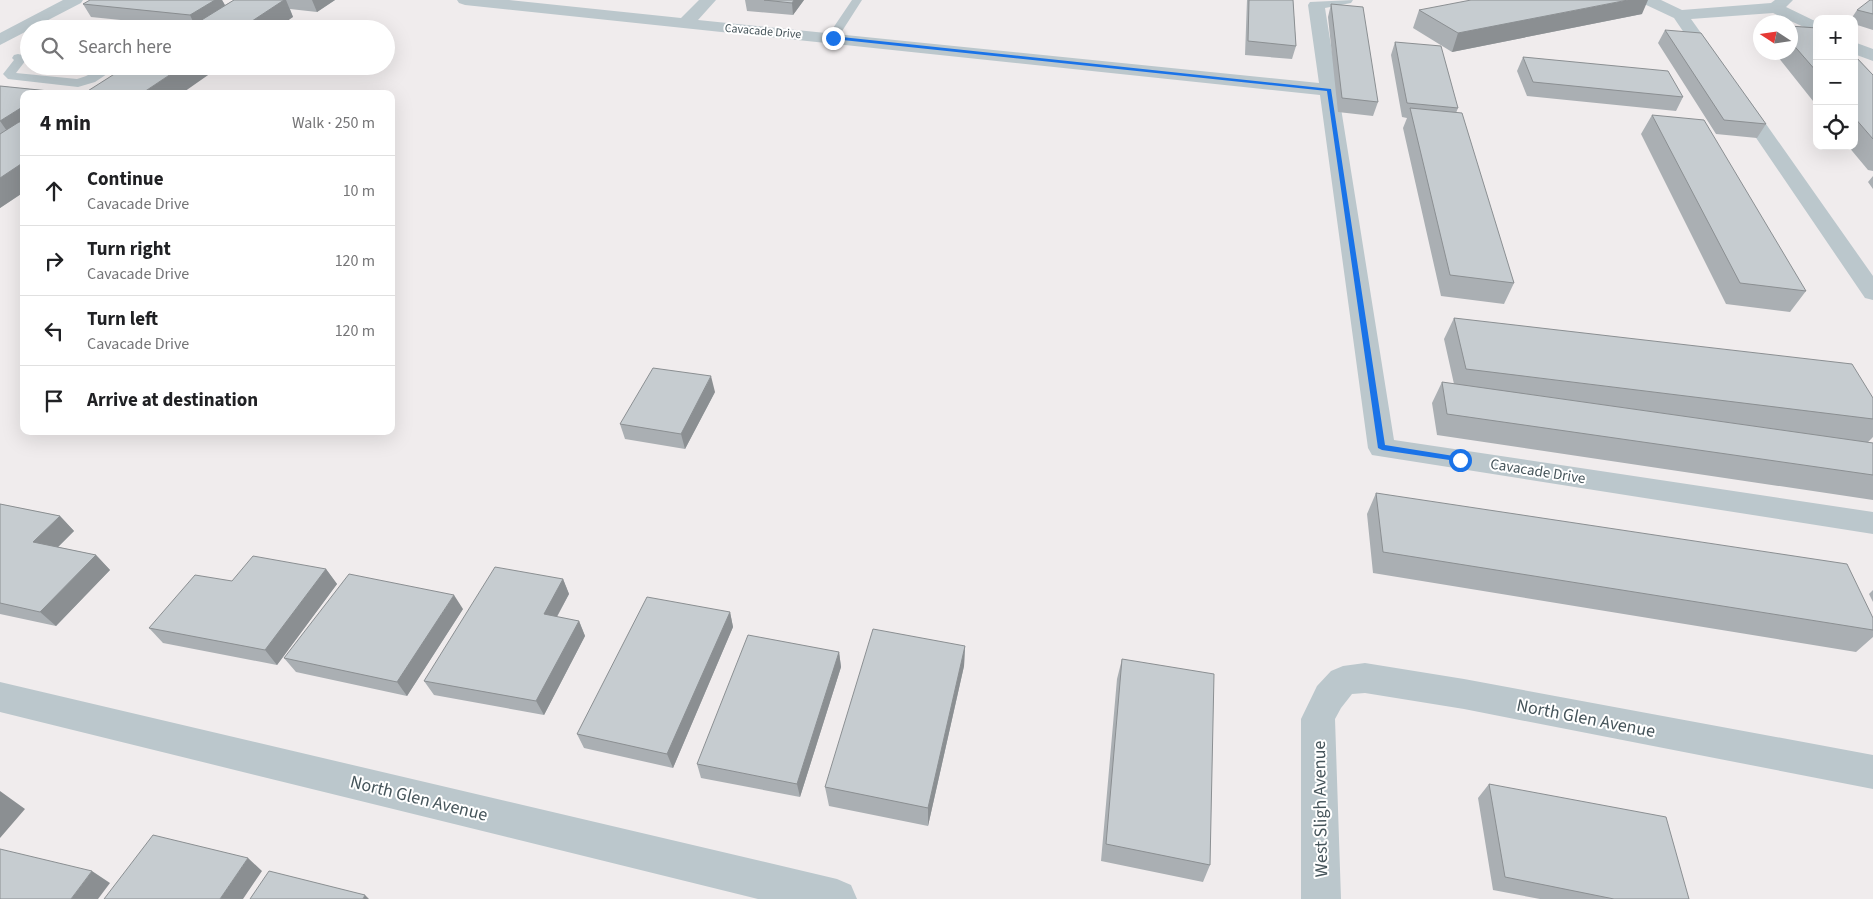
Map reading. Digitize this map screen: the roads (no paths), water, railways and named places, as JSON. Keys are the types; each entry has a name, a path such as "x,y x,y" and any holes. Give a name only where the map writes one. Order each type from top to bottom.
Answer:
{"street":[{"path":"38,20 76,0"},
{"name":"Cavacade Drive","path":"466,0 1330,90"},
{"path":"685,24 708,0"},
{"name":"Cavacade Drive","path":"1345,0 1316,5 1382,448 1873,523"},
{"path":"1648,0 1680,16 1873,293"},
{"path":"1680,16 1780,4 1813,25"},
{"path":"0,40 20,29"},
{"path":"1858,49 1873,56"},
{"name":"North Glen Avenue","path":"1318,719 1329,697 1344,680 1365,678 1464,694 1873,772"},
{"name":"North Glen Avenue","path":"0,697 837,899"},
{"name":"West Sligh Avenue","path":"1318,719 1321,899"}],"lane":[{"path":"833,38 857,0"},
{"path":"20,60 8,74 78,83 98,75"}]}
